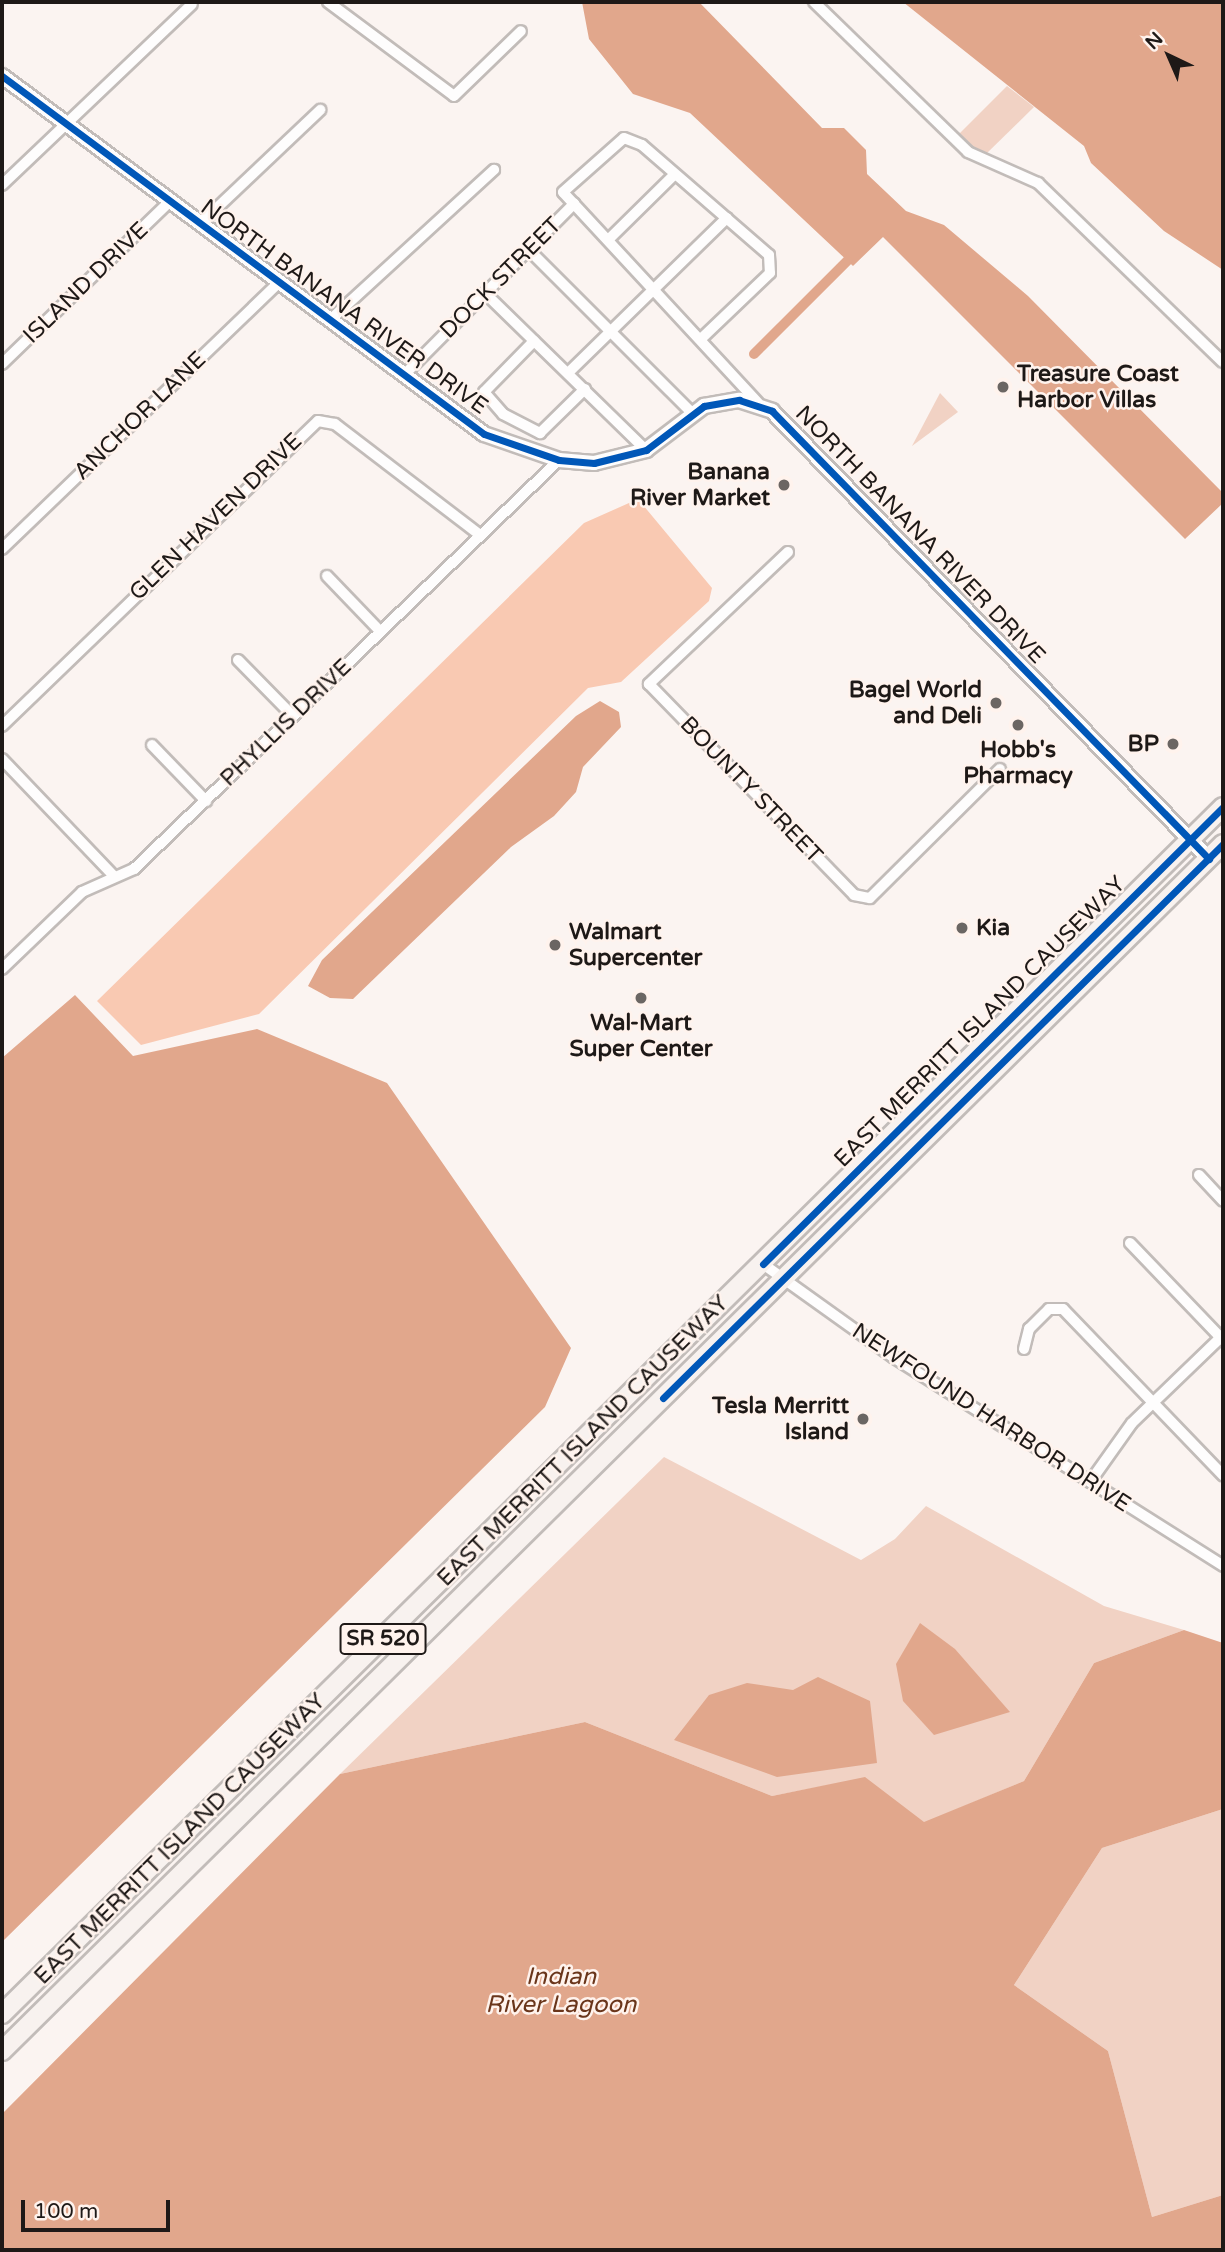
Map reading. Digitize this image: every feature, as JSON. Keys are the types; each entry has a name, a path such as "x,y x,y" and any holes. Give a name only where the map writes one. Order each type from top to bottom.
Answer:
{"main road":[{"name":"EAST MERRITT ISLAND CAUSEWAY","path":"2,2014 1223,807"},
{"name":"EAST MERRITT ISLAND CAUSEWAY","path":"2,2051 1223,844"}],"street":[{"path":"328,2 454,96 521,30"},
{"path":"814,2 968,152 1038,183 1223,362"},
{"path":"4,178 67,125 191,4"},
{"name":"NORTH BANANA RIVER DRIVE","path":"2,76 402,376 485,434 559,460 618,461 646,450 692,413 719,402 758,403 796,430 1209,859"},
{"path":"200,225 320,110"},
{"name":"DOCK STREET","path":"402,376 486,295 574,204 563,192 617,139 642,145 674,175"},
{"path":"329,321 495,170"},
{"path":"608,240 674,175 769,255 770,273 702,338"},
{"name":"ISLAND DRIVE","path":"2,364 169,202"},
{"path":"574,204 702,338 758,403"},
{"path":"568,373 727,218"},
{"path":"528,249 692,413"},
{"name":"ANCHOR LANE","path":"2,549 278,283"},
{"path":"486,295 646,450"},
{"path":"534,341 484,392 503,414 540,433 585,389"},
{"name":"GLEN HAVEN DRIVE","path":"2,726 317,421 335,424 480,535"},
{"name":"PHYLLIS DRIVE","path":"2,970 82,892 113,875 134,869 559,460"},
{"name":"BOUNTY STREET","path":"788,552 649,684 854,895 870,898 1000,769"},
{"path":"327,576 380,631"},
{"path":"238,660 293,716"},
{"path":"152,745 206,801"},
{"path":"2,759 113,875"},
{"path":"1199,1175 1223,1201"},
{"path":"1090,1482 1153,1402 1222,1338 1130,1243"},
{"name":"NEWFOUND HARBOR DRIVE","path":"763,1264 782,1281 1223,1566"},
{"path":"1024,1349 1029,1329 1049,1309 1063,1309 1223,1475"}],"shaded area":[{"path":"1007,86 1034,107 985,155 957,136"},
{"path":"940,393 958,412 912,446"},
{"path":"638,499 712,588 709,601 621,682 588,688 259,1014 141,1045 97,1001 584,523"},
{"path":"664,1457 861,1560 895,1539 926,1506 1104,1606 1184,1630 1094,1663 1024,1781 924,1823 865,1778 772,1796 585,1722 340,1774"},
{"path":"1223,1809 1223,2195 1152,2217 1108,2051 1014,1985 1102,1848"}],"water":[{"path":"582,2 699,2 822,128 844,128 866,150 867,174 906,211 944,225 1028,296 1223,493 1223,503 1185,539 883,237 853,266 690,113 633,94 589,39"},
{"path":"903,2 1223,2 1223,270 1164,231 1091,163 1084,146"},
{"path":"600,701 619,712 621,727 583,767 576,792 554,816 511,847 353,999 330,998 308,986 322,960 576,716"},
{"path":"75,995 133,1056 257,1029 387,1083 571,1348 545,1407 2,1942 2,1058"},
{"path":"920,1623 955,1649 1010,1712 934,1735 903,1701 896,1664"},
{"name":"Indian River Lagoon","path":"1184,1630 1223,1643 1223,1809 1102,1848 1014,1985 1108,2051 1152,2217 1223,2195 1223,2250 2,2250 2,2114 340,1774 585,1722 772,1796 865,1777 924,1822 1024,1781 1094,1663"},
{"path":"818,1677 870,1701 877,1763 777,1777 674,1740 709,1695 747,1683 793,1690"}],"waterway":[{"path":"754,354 847,261"}],"cycle path":[{"path":"2,76 484,434 559,460 594,463 646,450 704,406 739,400 772,411 1209,859"},
{"path":"763,1264 1223,807"},
{"path":"663,1398 1223,844"}],"place":[{"name":"Treasure Coast Harbor Villas","path":"1003,387"},
{"name":"Banana River Market","path":"784,485"},
{"name":"Bagel World and Deli","path":"996,703"},
{"name":"Hobb's Pharmacy","path":"1018,725"},
{"name":"BP","path":"1173,744"},
{"name":"Kia","path":"962,928"},
{"name":"Walmart Supercenter","path":"555,945"},
{"name":"Wal-Mart Super Center","path":"641,998"},
{"name":"Tesla Merritt Island","path":"863,1419"}]}
